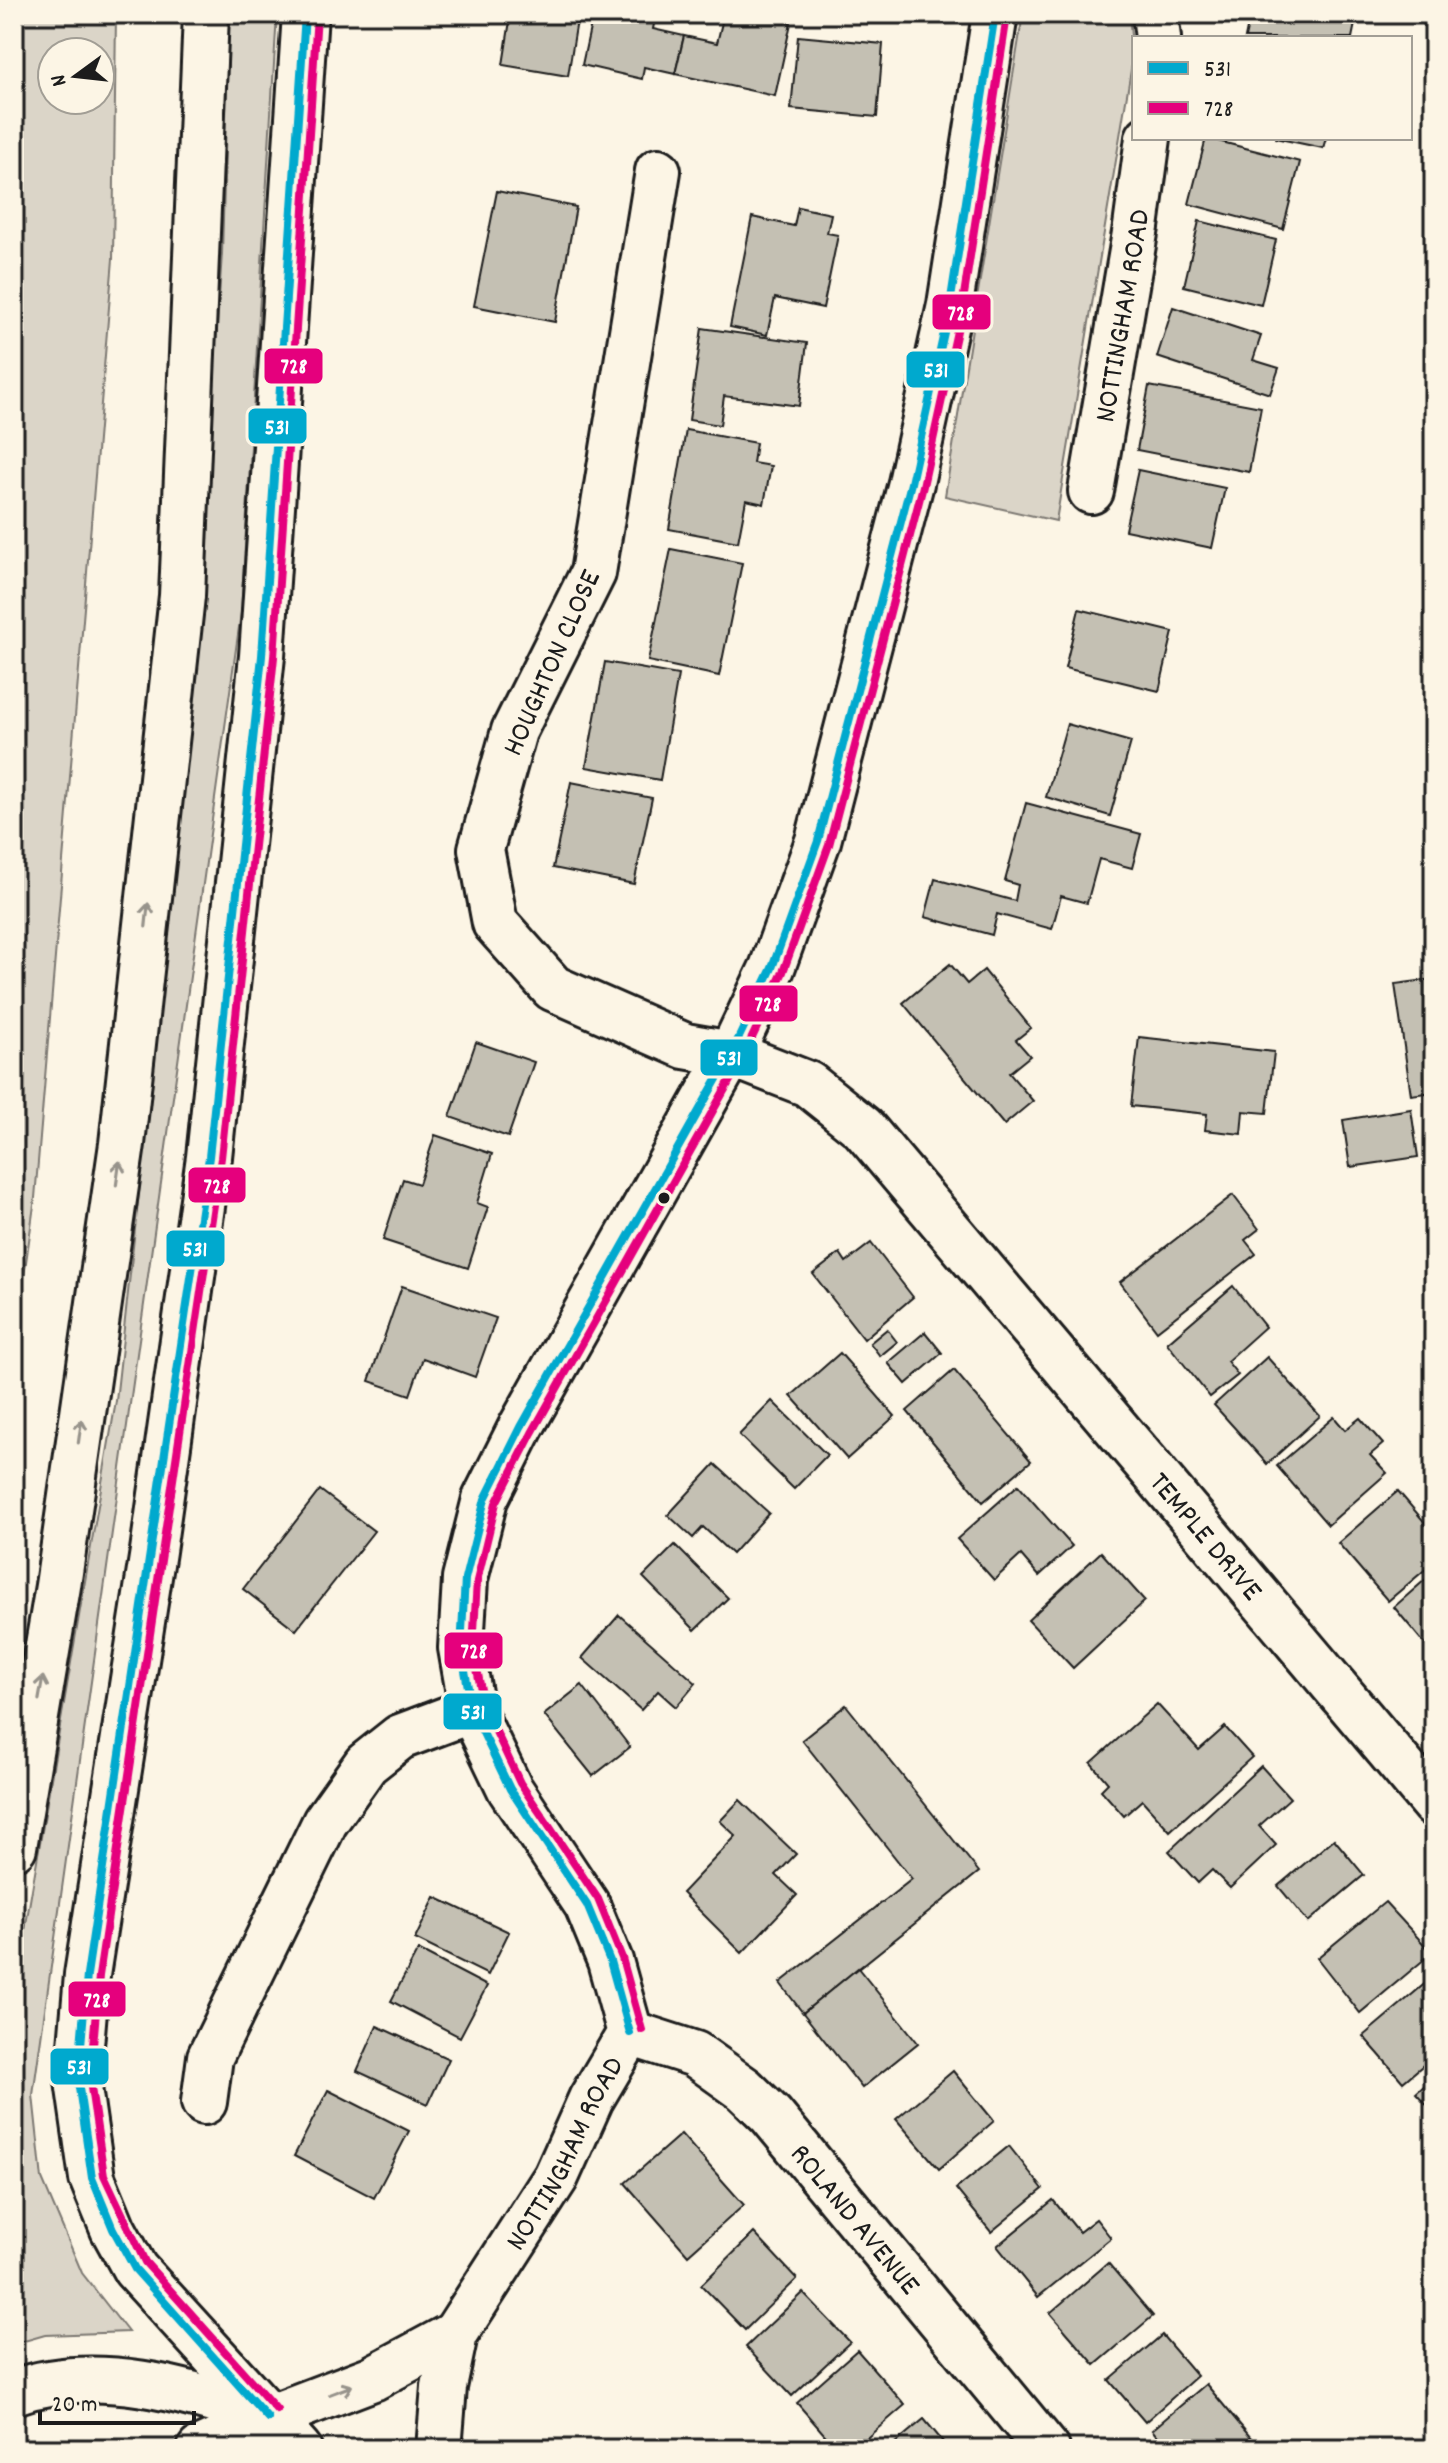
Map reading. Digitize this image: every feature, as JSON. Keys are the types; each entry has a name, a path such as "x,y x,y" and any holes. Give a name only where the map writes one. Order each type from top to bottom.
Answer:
{"main road":[{"path":"14,1847 58,1586 122,1144 182,596 206,14"},
{"path":"299,2449 135,2269 113,2229 92,2178 78,2081 87,1975 153,1551 209,1157 262,656 305,14"},
{"name":"NOTTINGHAM ROAD","path":"439,2449 444,2387 455,2334 556,2177 591,2099 630,2033 610,1961 587,1905 510,1789 472,1710 461,1648 464,1593 485,1499 521,1427 731,1054 772,968 818,841 911,483 950,305 995,14"},
{"path":"1155,14 1158,36"},
{"name":"NOTTINGHAM ROAD","path":"1091,491 1148,140"},
{"name":"HOUGHTON CLOSE","path":"658,171 593,573 514,731 481,849 495,923 553,988 685,1046 731,1054"},
{"name":"TEMPLE DRIVE","path":"731,1054 808,1084 863,1128 1434,1804"},
{"path":"204,2102 210,2057 325,1822 366,1764 400,1737 472,1710"},
{"name":"ROLAND AVENUE","path":"630,2033 695,2054 744,2089 771,2115 1047,2449"},
{"name":"NOTTINGHAM ROAD","path":"200,2449 268,2418 373,2378 455,2334"},
{"path":"14,2392 74,2381 143,2383 215,2399 268,2418"}],"shaded area":[{"path":"14,14 116,14 116,36 36,36 36,116 115,116 113,259 35,1198 14,1348"},
{"path":"229,14 277,14 241,613 33,2095 42,2179 82,2273 128,2332 45,2335 14,2344 14,1994 116,1401 155,1048 196,634 222,254"},
{"path":"1023,14 1129,14 1132,64 1056,521 945,496"}],"building":[{"path":"511,14 578,14 568,76 503,65"},
{"path":"593,14 656,14 653,29 684,36 675,74 644,67 642,79 582,65"},
{"path":"724,14 751,14 791,23 775,96 675,74 684,36 717,43"},
{"path":"1250,14 1357,14 1352,36 1245,36"},
{"path":"798,36 883,44 877,117 791,109"},
{"path":"1205,140 1300,162 1283,229 1189,204"},
{"path":"1285,140 1325,140 1323,148"},
{"path":"497,191 576,207 555,322 474,306"},
{"path":"798,207 831,214 827,233 838,235 823,308 775,298 767,335 730,327 752,217 794,226"},
{"path":"1199,221 1276,240 1261,305 1184,286"},
{"path":"1173,307 1261,336 1253,360 1279,368 1270,394 1157,357"},
{"path":"702,328 807,343 799,406 724,396 720,425 689,420"},
{"path":"1149,386 1261,407 1249,472 1137,450"},
{"path":"686,430 756,443 753,463 771,466 764,504 746,500 738,542 669,529"},
{"path":"1138,470 1225,488 1212,548 1125,530"},
{"path":"671,549 742,563 719,676 648,661"},
{"path":"1079,609 1173,632 1159,691 1065,668"},
{"path":"605,662 678,675 660,780 586,767"},
{"path":"1067,724 1131,742 1110,816 1046,797"},
{"path":"571,782 652,798 634,884 553,868"},
{"path":"1026,803 1141,834 1132,868 1099,859 1087,903 1061,896 1052,929 997,914 992,935 925,917 935,879 1015,901 1018,885 1005,881"},
{"path":"950,964 967,984 984,970 1031,1028 1016,1040 1030,1056 1009,1073 1033,1101 1004,1125 903,1003"},
{"path":"1434,979 1434,1092 1411,1095 1395,984"},
{"path":"1139,1037 1274,1052 1267,1113 1243,1111 1241,1134 1205,1130 1207,1114 1131,1106"},
{"path":"476,1042 534,1062 508,1137 450,1117"},
{"path":"1411,1109 1418,1157 1350,1167 1343,1120"},
{"path":"435,1135 492,1154 477,1203 488,1207 468,1268 383,1240 403,1179 419,1184"},
{"path":"1233,1195 1259,1229 1245,1240 1256,1254 1157,1331 1120,1282"},
{"path":"871,1243 913,1297 864,1339 813,1274 840,1253 846,1262"},
{"path":"402,1286 496,1318 475,1377 423,1358 410,1395 369,1381"},
{"path":"1233,1286 1265,1327 1227,1361 1238,1375 1210,1397 1167,1343"},
{"path":"887,1329 897,1342 880,1356 870,1343"},
{"path":"925,1332 942,1353 906,1384 888,1363"},
{"path":"840,1353 895,1416 847,1459 791,1396"},
{"path":"1267,1357 1320,1416 1267,1464 1214,1405"},
{"path":"954,1370 1031,1461 983,1502 907,1411"},
{"path":"772,1401 827,1455 794,1489 739,1435"},
{"path":"1334,1417 1345,1430 1360,1418 1383,1444 1370,1455 1387,1473 1328,1525 1277,1466"},
{"path":"715,1464 769,1513 732,1554 703,1527 693,1538 668,1515"},
{"path":"1018,1485 1072,1546 1039,1576 1021,1555 994,1580 957,1539"},
{"path":"320,1490 374,1531 296,1630 243,1589"},
{"path":"1398,1491 1434,1533 1434,1562 1388,1601 1338,1543"},
{"path":"675,1545 728,1598 695,1630 643,1577"},
{"path":"1101,1552 1145,1601 1073,1668 1028,1620"},
{"path":"1434,1572 1434,1643 1428,1648 1394,1607"},
{"path":"619,1615 696,1683 676,1707 658,1691 641,1710 582,1658"},
{"path":"582,1685 630,1747 593,1776 544,1715"},
{"path":"1157,1704 1199,1750 1225,1727 1252,1757 1170,1831 1142,1800 1124,1816 1101,1790 1108,1783 1091,1763"},
{"path":"846,1705 979,1872 803,2013 780,1983 912,1879 802,1740"},
{"path":"1261,1766 1290,1798 1259,1826 1276,1845 1230,1888 1212,1870 1198,1883 1169,1851"},
{"path":"740,1800 796,1854 776,1875 797,1895 742,1953 682,1893 736,1836 720,1821"},
{"path":"1334,1839 1364,1875 1308,1922 1278,1886"},
{"path":"435,1897 509,1932 488,1975 415,1939"},
{"path":"1385,1902 1432,1953 1360,2013 1317,1958"},
{"path":"418,1950 487,1986 460,2037 391,2001"},
{"path":"858,1968 918,2043 862,2088 803,2013"},
{"path":"1434,1976 1434,2056 1403,2082 1363,2036"},
{"path":"377,2026 449,2059 428,2104 357,2071"},
{"path":"953,2071 994,2121 939,2169 896,2119"},
{"path":"1434,2077 1434,2113 1416,2093"},
{"path":"328,2090 409,2131 374,2198 294,2156"},
{"path":"681,2134 744,2205 688,2255 625,2183"},
{"path":"1009,2146 1043,2189 991,2232 956,2189"},
{"path":"1053,2200 1079,2232 1096,2219 1111,2238 1038,2297 997,2246"},
{"path":"754,2233 797,2279 745,2330 701,2285"},
{"path":"1108,2263 1153,2316 1095,2365 1050,2313"},
{"path":"803,2293 850,2342 792,2396 746,2347"},
{"path":"1162,2335 1197,2376 1145,2422 1109,2380"},
{"path":"857,2350 905,2405 854,2449 837,2449 797,2403"},
{"path":"1206,2384 1251,2438 1238,2449 1168,2449 1152,2430"},
{"path":"924,2419 949,2449 888,2449"}],"transit line":[{"name":"531","path":"268,2418 135,2269 113,2229 92,2178 78,2081 87,1975 209,1157 262,656 305,14"},
{"name":"531","path":"630,2033 610,1961 587,1905 510,1789 472,1710 461,1648 465,1579 485,1499 521,1427 731,1054 772,968 818,841 911,483 950,305 995,14"},
{"name":"728","path":"277,2410 145,2262 104,2175 90,2081 99,1976 221,1158 274,657 317,15"},
{"name":"728","path":"642,2030 622,1958 598,1899 520,1783 484,1706 473,1647 477,1581 496,1503 532,1433 742,1059 783,972 829,845 923,486 962,308 1007,16"}]}
